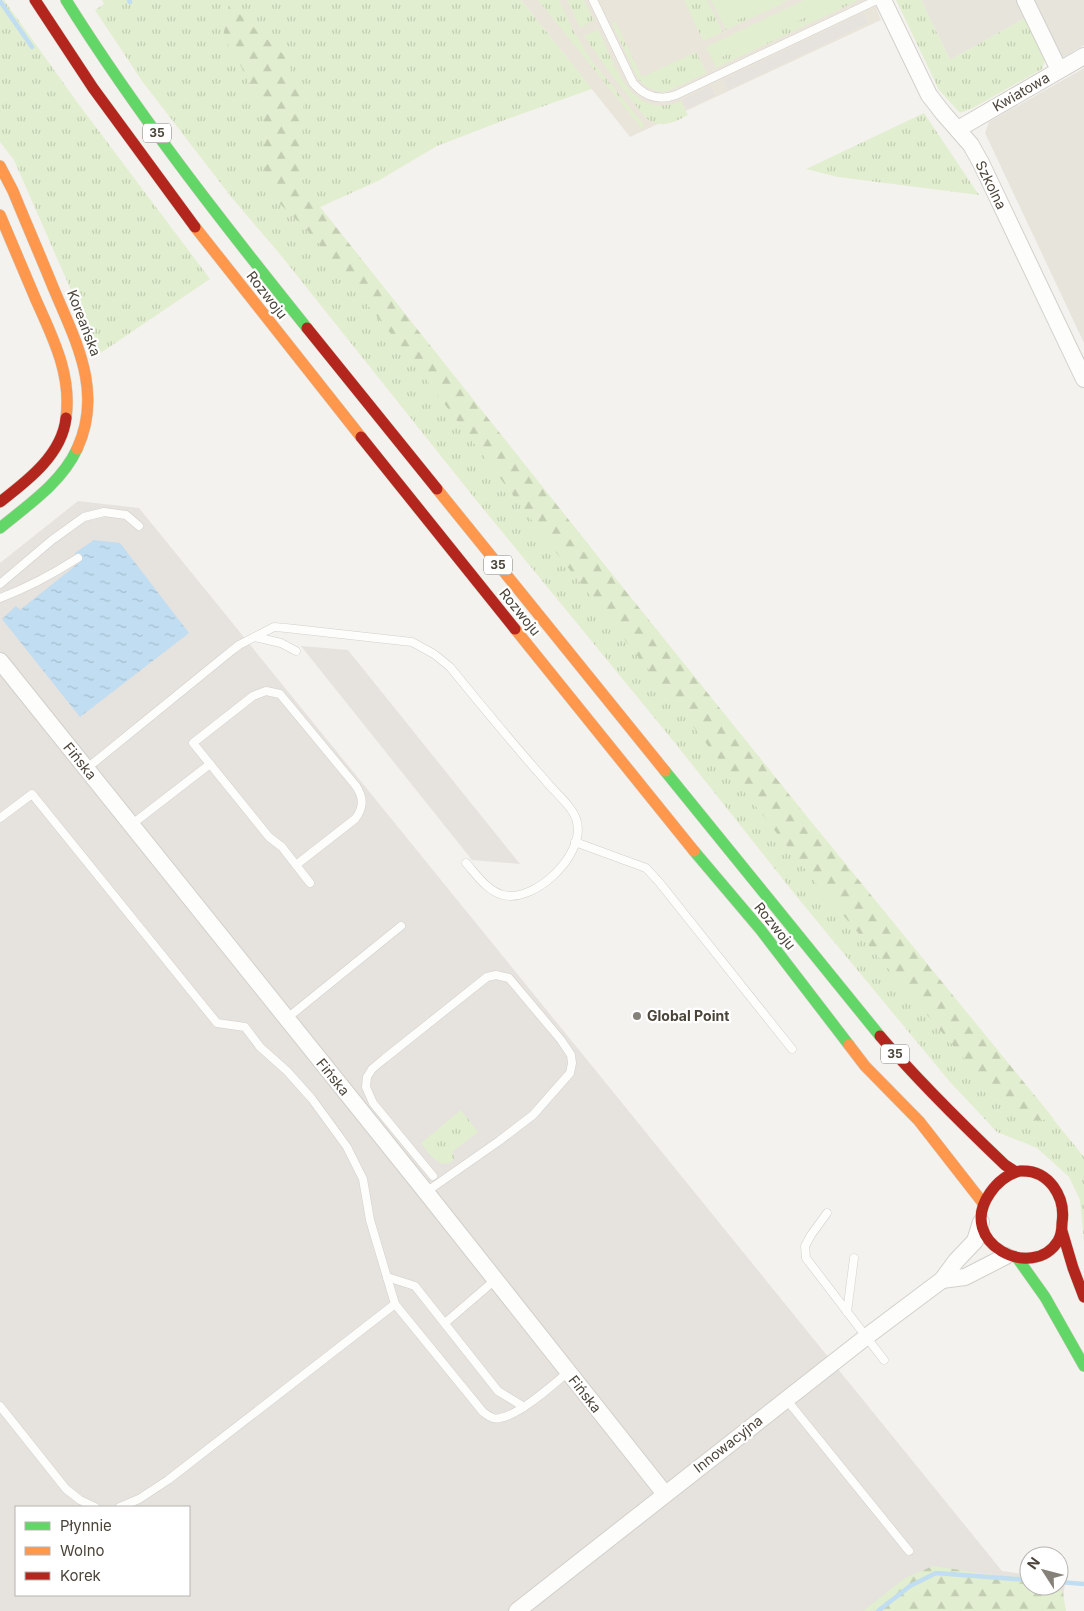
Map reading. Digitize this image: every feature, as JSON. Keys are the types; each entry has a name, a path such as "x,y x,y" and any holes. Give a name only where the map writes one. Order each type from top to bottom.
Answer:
{"main road":[{"name":"Rozwoju","path":"35,0 130,140 233,276 655,804 760,929 864,1066 919,1121 983,1203"},
{"name":"Rozwoju","path":"66,0 122,86 244,250 780,915 908,1069 940,1104 1005,1165 1016,1172"},
{"name":"Koreańska","path":"0,166 13,191 82,356 89,393 89,410 82,440 68,468 58,480 0,528"},
{"path":"0,215 60,356 65,372 69,400 65,428 52,452 34,474 0,502"},
{"path":"1012,1257 1035,1257 1048,1250 1058,1240 1062,1231 1064,1209 1058,1192 1040,1174 1029,1171 1016,1172 1000,1181 993,1188 983,1203 983,1229 990,1243 1012,1257 1030,1273 1084,1366"},
{"path":"1062,1231 1084,1297"}],"street":[{"name":"Szkolna","path":"884,0 930,95 943,114 971,145 981,162 1084,379"},
{"path":"1024,0 1059,70"},
{"name":"Kwiatowa","path":"958,129 1084,56"},
{"name":"Fińska","path":"0,661 426,1192 665,1494"},
{"name":"Innowacyjna","path":"517,1611 866,1336 942,1280 975,1241 982,1221"},
{"name":"Innowacyjna","path":"942,1280 965,1277 1012,1257"}],"lane":[{"path":"593,0 633,83 643,92 656,98 676,95 877,0"},
{"path":"0,584 52,540 84,517 104,512 126,515 138,526"},
{"path":"0,598 18,591 78,558"},
{"path":"86,769 239,645 274,627 412,642 434,654 450,667 546,782 569,806 577,822 577,838 570,854 558,872 542,886 517,896 502,895 485,885 466,863"},
{"path":"255,637 281,643 296,651"},
{"path":"296,865 355,819 360,812 362,796 356,786 280,694 266,691 253,696 192,743 269,838 282,847 296,865 310,883"},
{"path":"131,825 210,764"},
{"path":"0,818 32,794 217,1023 245,1027 260,1047 312,1099 347,1147 363,1179 370,1220 395,1304 483,1412 493,1418 505,1418 524,1407 568,1372"},
{"path":"575,842 646,868 792,1049"},
{"path":"286,1019 401,926"},
{"path":"426,1192 533,1115 570,1073 571,1055 561,1040 509,978 496,975 487,978 384,1059 372,1069 367,1077 366,1087 373,1103 433,1176"},
{"path":"827,1213 805,1246 806,1258 884,1360"},
{"path":"847,1312 854,1258"},
{"path":"387,1277 415,1286 498,1390 524,1407"},
{"path":"445,1323 495,1280"},
{"path":"122,1506 139,1499 168,1480 395,1304"},
{"path":"786,1399 909,1551"},
{"path":"0,1406 66,1489 80,1500 94,1506"}],"shaded area":[{"path":"521,0 873,0 881,20 630,137"},
{"path":"921,0 1016,0 1025,18 950,60"},
{"path":"1034,0 1084,0 1084,45 1059,60"},
{"path":"863,13 868,23 728,90 723,80"},
{"path":"1084,68 1084,343 985,133 989,122"},
{"path":"711,86 715,96 687,109 682,100"},
{"path":"78,501 139,508 1002,1571 1019,1574 1019,1596 1063,1596 1060,1611 0,1611 0,563"},
{"path":"301,646 348,650 520,864 472,860"},
{"path":"214,677 226,684 164,729 153,723"},
{"path":"274,952 299,984 290,992 264,960"},
{"path":"338,1002 370,1041 346,1061 313,1021"}],"green space":[{"path":"0,0 4,0 77,102 210,279 99,354 14,160 0,142"},
{"path":"102,0 521,0 592,89 437,146 378,181 320,207 808,818 1084,1157 1084,1242 1080,1200 1069,1177 1037,1148 997,1132 950,1082 797,897 279,253 232,198 142,81 95,10 104,4"},
{"path":"538,0 559,0 574,32 592,61 645,126 641,128"},
{"path":"567,0 584,0 594,20 580,28"},
{"path":"684,0 707,0 723,32 703,41"},
{"path":"711,0 780,0 724,26"},
{"path":"780,0 788,1 725,30 724,26"},
{"path":"804,0 842,0 713,61 706,47"},
{"path":"842,0 857,1 716,68 713,61"},
{"path":"896,0 921,0 950,60 1025,18 1045,60 1042,69 973,108 960,113 939,90"},
{"path":"229,4 283,54 301,88 304,112 300,157 301,180 320,207 808,818 1054,1119 1019,1122 972,1068 816,883 548,542 404,350 309,232 274,198 265,173 263,115 239,62 223,37"},
{"path":"615,21 642,77 696,52 707,73 668,91 661,92 648,88 638,79 612,23"},
{"path":"598,29 618,73 637,97 649,104 663,105 681,101 688,115 666,124 650,121 645,117 584,36"},
{"path":"924,113 979,195 838,177 806,169"},
{"path":"461,1110 478,1132 452,1152 455,1158 446,1164 441,1163 421,1143"},
{"path":"933,1566 1019,1579 1019,1596 1064,1596 1066,1611 863,1611 905,1578"}],"water":[{"path":"94,540 120,543 189,633 80,717 2,619 16,606 20,610 80,562 75,553"}],"waterway":[{"path":"0,1 32,47"},
{"path":"878,1611 910,1586 936,1573 1019,1579"},
{"path":"1069,1583 1084,1584"}],"traffic: fast":[{"path":"66,0 151,126 212,208 307,328"},
{"path":"0,528 33,502 63,472 77,449"},
{"path":"665,771 880,1036"},
{"path":"694,851 760,929 849,1045"},
{"path":"1018,1259 1045,1297 1084,1366"}],"traffic: slow":[{"path":"0,166 13,191 70,327 83,366 87,386 88,407 85,428 77,449"},
{"path":"0,215 60,357 66,387 66,418"},
{"path":"195,227 361,437"},
{"path":"437,489 665,771"},
{"path":"515,629 694,851"},
{"path":"849,1045 865,1066 919,1121 983,1203"}],"traffic: jam":[{"path":"35,0 93,88 195,227"},
{"path":"307,328 437,489"},
{"path":"0,502 42,466 58,444 66,418"},
{"path":"361,437 515,629"},
{"path":"880,1036 956,1118 1005,1165 1016,1172"},
{"path":"1020,1171 1030,1172 1047,1180 1058,1195 1063,1213 1062,1230 1058,1241 1046,1253 1032,1258 1016,1257 1002,1251 990,1241 982,1227 982,1211 990,1193 1003,1179 1020,1171"},
{"path":"1062,1231 1084,1297"}],"place":[{"name":"Global Point","path":"637,1016"}]}
